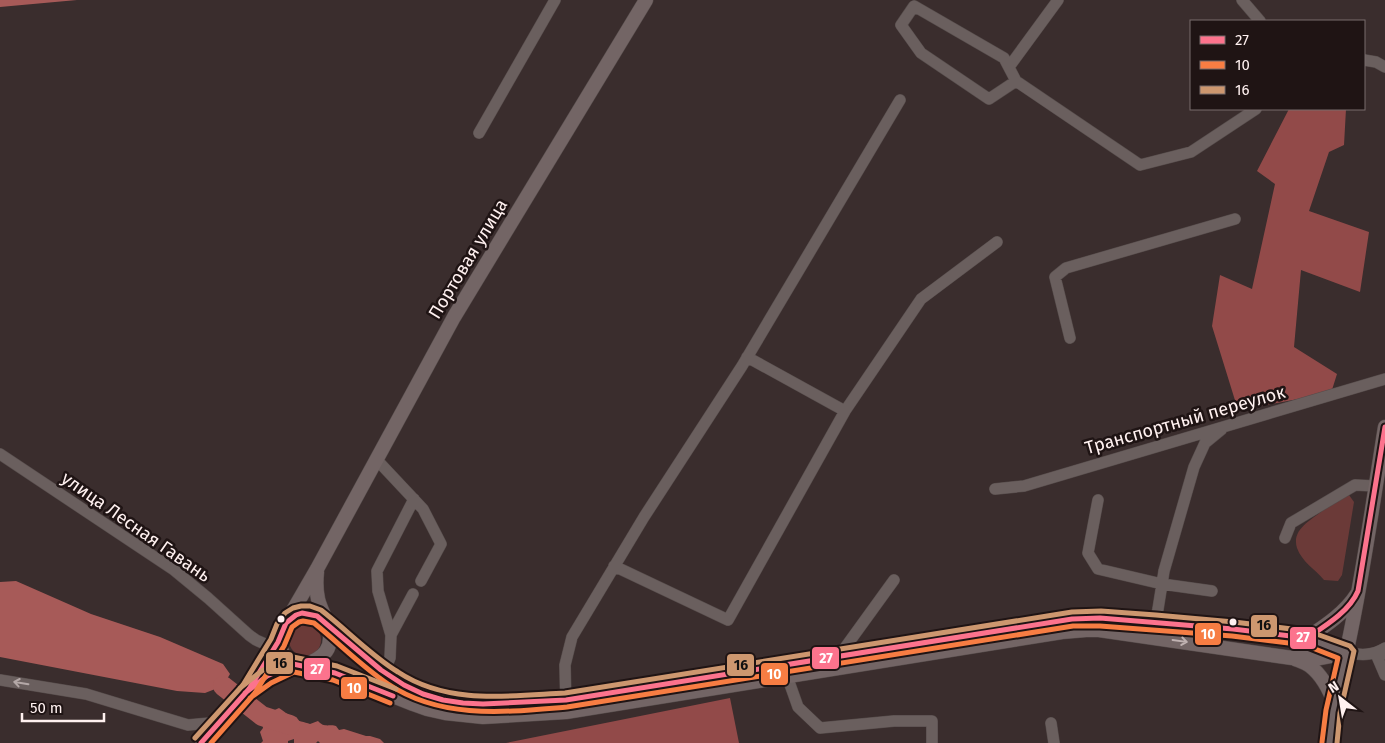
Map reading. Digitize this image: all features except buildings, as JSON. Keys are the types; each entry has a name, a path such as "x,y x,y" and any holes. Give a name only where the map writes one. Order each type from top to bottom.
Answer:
{"main road":[{"name":"Портовая улица","path":"289,618 454,317 645,0"},
{"path":"1329,743 1358,592 1385,427"},
{"name":"Портовая улица","path":"317,568 318,600 328,626"},
{"path":"1307,638 1334,619 1354,600 1358,592"},
{"path":"1347,653 1307,638 1155,622 1100,618 1072,619 840,661 566,706 456,703 419,692 404,686 384,672 317,616 309,613 297,614 289,618 276,645 283,654 298,665 335,673 413,704 445,713 483,717 566,706 787,676 840,661 1086,630 1144,636 1292,658 1321,658 1347,653"},
{"path":"298,665 319,659 327,650 330,642 328,626"},
{"path":"1292,658 1310,666 1319,675 1328,687 1335,705"}],"street":[{"path":"479,133 555,0"},
{"path":"1009,67 1058,0"},
{"path":"1242,0 1259,20"},
{"path":"1016,81 989,99 921,53 901,24 914,6 1004,58 1016,81 1140,165 1191,152 1254,110"},
{"path":"1365,60 1376,62 1385,67"},
{"path":"566,706 565,665 572,637 644,517 747,357 900,100"},
{"path":"1070,338 1055,277 1066,268 1235,220"},
{"path":"614,566 728,620 845,411 920,299 997,242"},
{"path":"747,357 845,411"},
{"name":"Транспортный переулок","path":"995,489 1024,486 1385,379"},
{"path":"1155,622 1164,571 1194,467 1205,443 1225,426"},
{"name":"улица Лесная Гавань","path":"0,454 174,570 256,640 276,645"},
{"path":"377,460 424,509 441,544 421,581"},
{"path":"1285,538 1291,523 1355,485 1375,486"},
{"path":"366,685 384,672 390,658 391,635 378,591 377,571 414,500"},
{"path":"1098,500 1088,553 1098,569 1162,584 1212,591"},
{"path":"840,661 894,580"},
{"path":"391,635 413,594"},
{"path":"201,743 248,689 276,645"},
{"path":"1347,653 1382,652 1385,675"},
{"path":"248,689 267,676 298,665"},
{"path":"787,676 798,708 820,728 894,721 932,721 932,743"},
{"path":"0,680 86,694 188,725 221,722"},
{"path":"1051,723 1054,743"}],"shaded area":[{"path":"0,0 77,0 0,7"},
{"path":"1288,110 1346,110 1344,145 1329,152 1309,211 1369,232 1360,292 1301,270 1294,347 1337,374 1331,393 1238,410 1212,326 1220,275 1252,289 1275,184 1257,171"},
{"path":"1349,495 1354,502 1342,575 1338,581 1324,580 1299,553 1296,541 1297,535 1334,498"},
{"path":"16,581 91,614 160,637 223,664 230,674 223,686 205,693 177,691 0,657 0,582"},
{"path":"305,624 316,629 321,640 316,651 305,656 294,651 289,640 294,629"},
{"path":"730,698 739,743 506,743"},
{"path":"279,708 299,721 310,724 318,721 324,725 336,726 339,730 344,729 380,739 384,743 320,743 318,741 316,743 294,743 294,739 288,741 288,743 261,743 263,741 260,732 263,728 262,722 266,714"}],"waterway":[{"path":"223,686 232,693"},
{"path":"248,705 262,716 290,725"}],"transit line":[{"name":"27","path":"201,743 249,689 278,642 286,623 302,613 317,616 381,670 404,685 423,694 443,700 483,704 566,700 1072,619 1100,618 1233,629 1307,638 1343,612 1358,591 1385,427"},
{"name":"16","path":"195,738 243,685 285,613 293,608 310,606 321,610 378,658 417,683 437,690 479,696 565,693 1072,612 1101,611 1156,615 1308,631 1350,646 1354,651 1340,713 1337,743"},
{"name":"10","path":"211,743 255,693 284,646 292,627 303,621 314,623 378,677 409,696 430,703 475,711 521,711 567,707 1073,626 1100,626 1232,636 1305,645 1338,658 1326,710 1322,742"},
{"name":"16","path":"240,688 263,670 293,657 337,666 396,689"},
{"name":"27","path":"245,693 267,676 293,664 335,673 393,696"},
{"name":"10","path":"250,698 271,683 294,672 333,680 390,703"}]}
